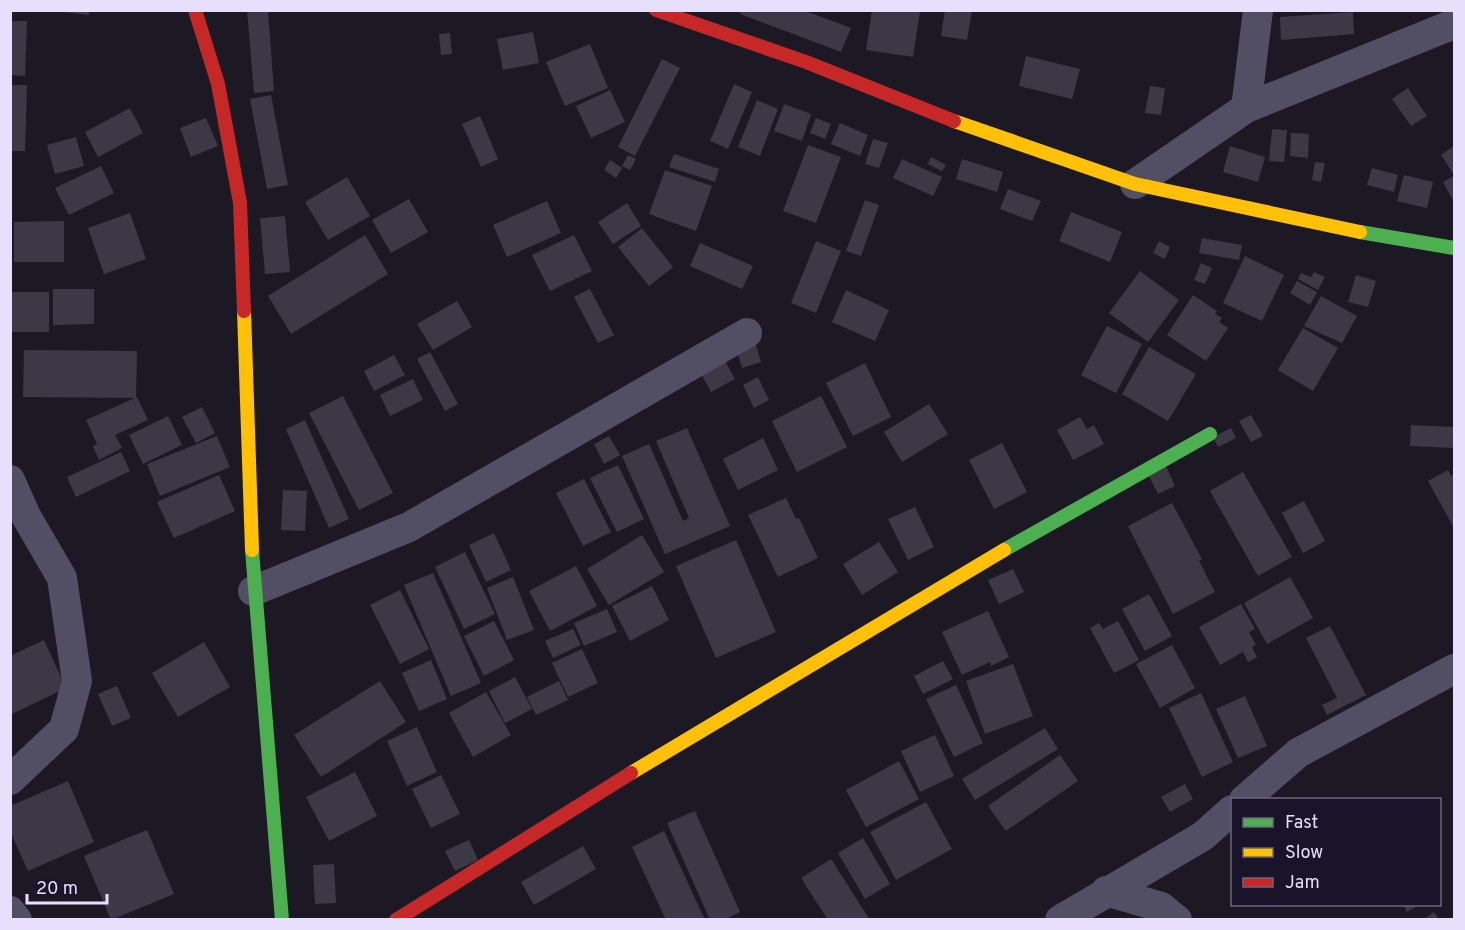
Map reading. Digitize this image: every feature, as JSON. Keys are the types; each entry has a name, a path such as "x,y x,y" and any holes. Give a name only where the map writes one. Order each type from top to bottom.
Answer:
{"street":[{"path":"195,10 218,84 240,203 253,591 282,920"},
{"path":"656,10 806,62 979,131 1135,184 1347,230 1455,248"},
{"path":"1246,108 1258,10"},
{"path":"1135,184 1246,108 1455,24"},
{"path":"253,591 409,527 747,333"},
{"path":"396,920 627,773 1057,518 1210,434"},
{"path":"10,480 26,516 62,578 77,681 64,729 10,780"},
{"path":"1246,798 1298,753 1448,683"},
{"path":"1060,920 1203,836 1231,812"},
{"path":"1106,891 1161,907 1177,920"},
{"path":"10,911 17,920"}],"building":[{"path":"46,10 89,10 89,15"},
{"path":"247,10 268,10 274,91 254,93"},
{"path":"742,10 803,10 851,28 841,52 740,14"},
{"path":"872,10 920,11 913,57 866,50"},
{"path":"945,10 972,10 967,40 941,36"},
{"path":"1353,12 1354,34 1281,40 1280,17"},
{"path":"10,21 27,21 25,76 10,75"},
{"path":"533,32 539,63 503,70 497,39"},
{"path":"450,33 452,54 441,55 439,34"},
{"path":"590,44 608,88 565,106 546,62"},
{"path":"1026,56 1080,69 1072,99 1019,86"},
{"path":"662,59 680,68 635,156 618,147"},
{"path":"734,84 752,92 728,149 710,141"},
{"path":"10,85 27,85 25,151 10,151"},
{"path":"1150,86 1165,88 1161,115 1145,113"},
{"path":"1408,88 1427,116 1411,126 1392,99"},
{"path":"610,90 625,122 591,138 576,106"},
{"path":"271,95 288,185 267,189 250,99"},
{"path":"757,100 778,109 760,156 738,147"},
{"path":"784,104 811,114 802,141 774,131"},
{"path":"130,108 143,133 98,157 85,132"},
{"path":"480,116 498,159 481,167 462,124"},
{"path":"206,118 218,146 191,157 180,128"},
{"path":"816,118 831,124 825,139 810,133"},
{"path":"840,123 868,135 860,156 831,144"},
{"path":"1272,129 1287,130 1284,162 1269,161"},
{"path":"1291,133 1309,134 1308,158 1290,156"},
{"path":"76,137 84,166 55,174 47,145"},
{"path":"873,139 888,143 879,168 865,164"},
{"path":"808,145 841,157 816,223 783,211"},
{"path":"1230,146 1265,157 1258,182 1223,172"},
{"path":"1454,146 1454,175 1441,155"},
{"path":"674,154 719,169 715,182 669,167"},
{"path":"628,155 636,159 630,170 622,166"},
{"path":"931,157 946,165 942,171 928,164"},
{"path":"902,159 942,177 933,196 893,178"},
{"path":"962,159 1003,172 997,192 956,179"},
{"path":"610,160 622,168 616,178 604,170"},
{"path":"1315,162 1325,163 1321,182 1312,180"},
{"path":"101,166 114,193 69,215 55,188"},
{"path":"1372,168 1398,175 1394,192 1367,185"},
{"path":"665,170 712,186 696,231 649,214"},
{"path":"1404,175 1433,182 1427,208 1397,201"},
{"path":"1454,176 1454,202 1443,182"},
{"path":"347,177 370,216 328,240 305,202"},
{"path":"1008,189 1041,201 1032,221 1000,209"},
{"path":"409,199 428,232 391,253 372,220"},
{"path":"865,200 879,205 861,256 846,251"},
{"path":"547,201 561,233 507,257 493,225"},
{"path":"627,203 641,226 613,244 598,222"},
{"path":"1071,212 1122,232 1110,262 1059,241"},
{"path":"130,213 146,259 104,274 88,228"},
{"path":"285,216 290,272 265,274 260,218"},
{"path":"64,221 64,262 14,262 14,222"},
{"path":"642,228 673,267 649,286 618,247"},
{"path":"365,235 388,274 291,334 268,296"},
{"path":"574,235 592,271 550,291 532,255"},
{"path":"1202,238 1242,245 1239,260 1199,253"},
{"path":"816,241 841,251 816,313 791,303"},
{"path":"1159,241 1170,247 1165,259 1153,253"},
{"path":"700,243 753,266 742,289 690,266"},
{"path":"1245,256 1284,275 1262,321 1223,303"},
{"path":"1201,263 1212,268 1205,284 1194,280"},
{"path":"1140,271 1179,300 1148,342 1109,313"},
{"path":"1314,272 1325,277 1318,290 1298,279 1301,273 1311,277"},
{"path":"1356,275 1376,281 1368,307 1348,302"},
{"path":"1297,281 1317,292 1310,305 1290,293"},
{"path":"53,289 94,289 94,324 53,325"},
{"path":"590,289 614,335 598,343 574,297"},
{"path":"846,290 889,310 875,341 832,322"},
{"path":"10,292 49,292 49,332 10,332"},
{"path":"1193,295 1217,311 1215,314 1222,318 1219,322 1228,328 1206,361 1167,335"},
{"path":"1321,296 1357,316 1342,343 1304,326"},
{"path":"457,301 472,327 433,350 417,324"},
{"path":"1107,326 1142,344 1116,393 1081,375"},
{"path":"1303,328 1338,348 1313,391 1278,370"},
{"path":"755,342 761,362 742,368 736,347"},
{"path":"1149,347 1196,374 1168,421 1122,394"},
{"path":"24,350 137,351 136,398 23,397"},
{"path":"430,352 458,404 445,411 417,359"},
{"path":"394,355 405,375 374,391 364,371"},
{"path":"724,359 735,379 711,392 700,372"},
{"path":"865,363 891,417 853,436 826,383"},
{"path":"758,377 769,400 754,408 743,385"},
{"path":"413,379 423,400 390,416 380,395"},
{"path":"343,396 393,493 359,510 309,413"},
{"path":"821,396 847,447 797,472 772,421"},
{"path":"137,397 148,420 115,435 122,448 99,460 93,446 97,444 86,420"},
{"path":"929,404 948,434 902,462 884,432"},
{"path":"202,407 215,433 196,443 182,417"},
{"path":"1251,415 1263,436 1251,442 1239,421"},
{"path":"168,416 182,445 143,464 129,435"},
{"path":"1080,417 1087,429 1094,425 1104,444 1073,460 1057,430"},
{"path":"305,420 349,519 329,528 286,429"},
{"path":"1411,425 1454,427 1454,448 1410,446"},
{"path":"687,428 730,526 665,554 622,456 649,444 683,521 689,518 656,441"},
{"path":"1231,428 1236,438 1218,447 1213,437"},
{"path":"217,436 230,467 160,496 147,464"},
{"path":"609,436 620,455 604,464 594,444"},
{"path":"763,438 778,470 738,490 723,459"},
{"path":"1002,443 1027,492 994,509 969,460"},
{"path":"121,452 130,471 76,497 67,477"},
{"path":"618,465 644,519 617,532 590,478"},
{"path":"1166,466 1175,486 1158,494 1148,474"},
{"path":"1448,470 1451,476 1454,474 1454,528 1428,481"},
{"path":"1243,472 1292,557 1258,576 1210,491"},
{"path":"219,475 235,511 174,538 157,502"},
{"path":"584,479 611,532 583,546 556,493"},
{"path":"283,490 307,491 305,531 281,530"},
{"path":"786,498 796,519 799,518 818,558 778,577 748,515"},
{"path":"1304,501 1325,541 1303,553 1282,513"},
{"path":"1172,503 1202,559 1199,561 1215,592 1173,614 1128,526"},
{"path":"915,507 934,547 908,560 888,519"},
{"path":"494,533 511,570 486,582 469,545"},
{"path":"642,535 664,572 609,605 587,569"},
{"path":"736,540 776,632 716,658 676,566"},
{"path":"879,542 898,572 862,595 843,564"},
{"path":"465,552 495,614 464,629 435,567"},
{"path":"576,566 597,606 550,631 529,591"},
{"path":"1013,569 1024,592 999,604 988,580"},
{"path":"433,573 481,683 451,696 404,585"},
{"path":"513,577 534,630 507,640 487,588"},
{"path":"1290,577 1313,618 1267,644 1244,603"},
{"path":"652,586 669,620 630,641 612,606"},
{"path":"400,590 429,649 400,664 370,605"},
{"path":"1149,594 1172,636 1145,651 1122,609"},
{"path":"1241,604 1255,629 1249,632 1256,645 1252,647 1257,657 1248,662 1243,652 1220,665 1199,627"},
{"path":"607,609 617,632 584,646 574,623"},
{"path":"988,611 1009,657 991,666 990,662 962,675 942,632"},
{"path":"494,621 514,660 484,676 464,636"},
{"path":"1118,621 1139,660 1114,673 1090,628 1099,623 1103,629"},
{"path":"1330,626 1366,695 1327,715 1322,705 1337,698 1306,638"},
{"path":"573,629 581,645 553,658 545,641"},
{"path":"44,640 66,688 10,715 10,656"},
{"path":"204,642 230,687 178,717 152,673"},
{"path":"1172,645 1195,688 1160,708 1136,664"},
{"path":"582,649 598,683 568,697 552,663"},
{"path":"431,660 447,699 419,711 402,673"},
{"path":"943,661 953,679 923,694 914,676"},
{"path":"1013,664 1033,716 985,734 966,681"},
{"path":"515,677 532,709 505,723 489,691"},
{"path":"380,681 406,722 321,777 294,735"},
{"path":"559,681 568,700 536,715 527,697"},
{"path":"956,685 983,743 954,757 926,699"},
{"path":"117,686 131,718 112,726 98,694"},
{"path":"486,692 511,735 473,757 449,713"},
{"path":"1201,693 1233,762 1202,777 1169,708"},
{"path":"1245,696 1267,746 1238,758 1216,709"},
{"path":"417,727 437,772 407,786 387,741"},
{"path":"1045,728 1058,749 975,800 962,779"},
{"path":"935,735 954,776 920,792 901,751"},
{"path":"1060,755 1078,781 1006,831 988,806"},
{"path":"899,761 919,799 866,827 846,790"},
{"path":"355,772 377,816 329,841 306,797"},
{"path":"441,775 460,814 431,828 412,789"},
{"path":"68,781 94,842 28,871 10,831 10,806"},
{"path":"1185,784 1193,799 1170,812 1161,797"},
{"path":"926,802 952,849 896,880 870,832"},
{"path":"695,811 740,912 724,920 710,920 667,823"},
{"path":"147,830 174,894 111,920 84,856"},
{"path":"664,831 705,920 666,920 632,847"},
{"path":"863,838 890,884 865,899 838,853"},
{"path":"469,840 478,860 455,871 445,851"},
{"path":"583,846 596,869 534,905 521,882"},
{"path":"831,859 870,920 828,920 801,878"},
{"path":"334,864 336,903 315,904 313,865"},
{"path":"1404,906 1417,906 1407,912"},
{"path":"1434,912 1439,920 1423,920"}],"traffic: fast":[{"path":"1360,232 1454,248"},
{"path":"1004,550 1210,434"},
{"path":"252,550 282,920"}],"traffic: slow":[{"path":"954,121 1135,184 1360,232"},
{"path":"244,311 252,550"},
{"path":"631,773 1004,550"}],"traffic: jam":[{"path":"195,10 218,84 240,203 244,311"},
{"path":"656,10 806,62 954,121"},
{"path":"396,920 631,773"}]}
